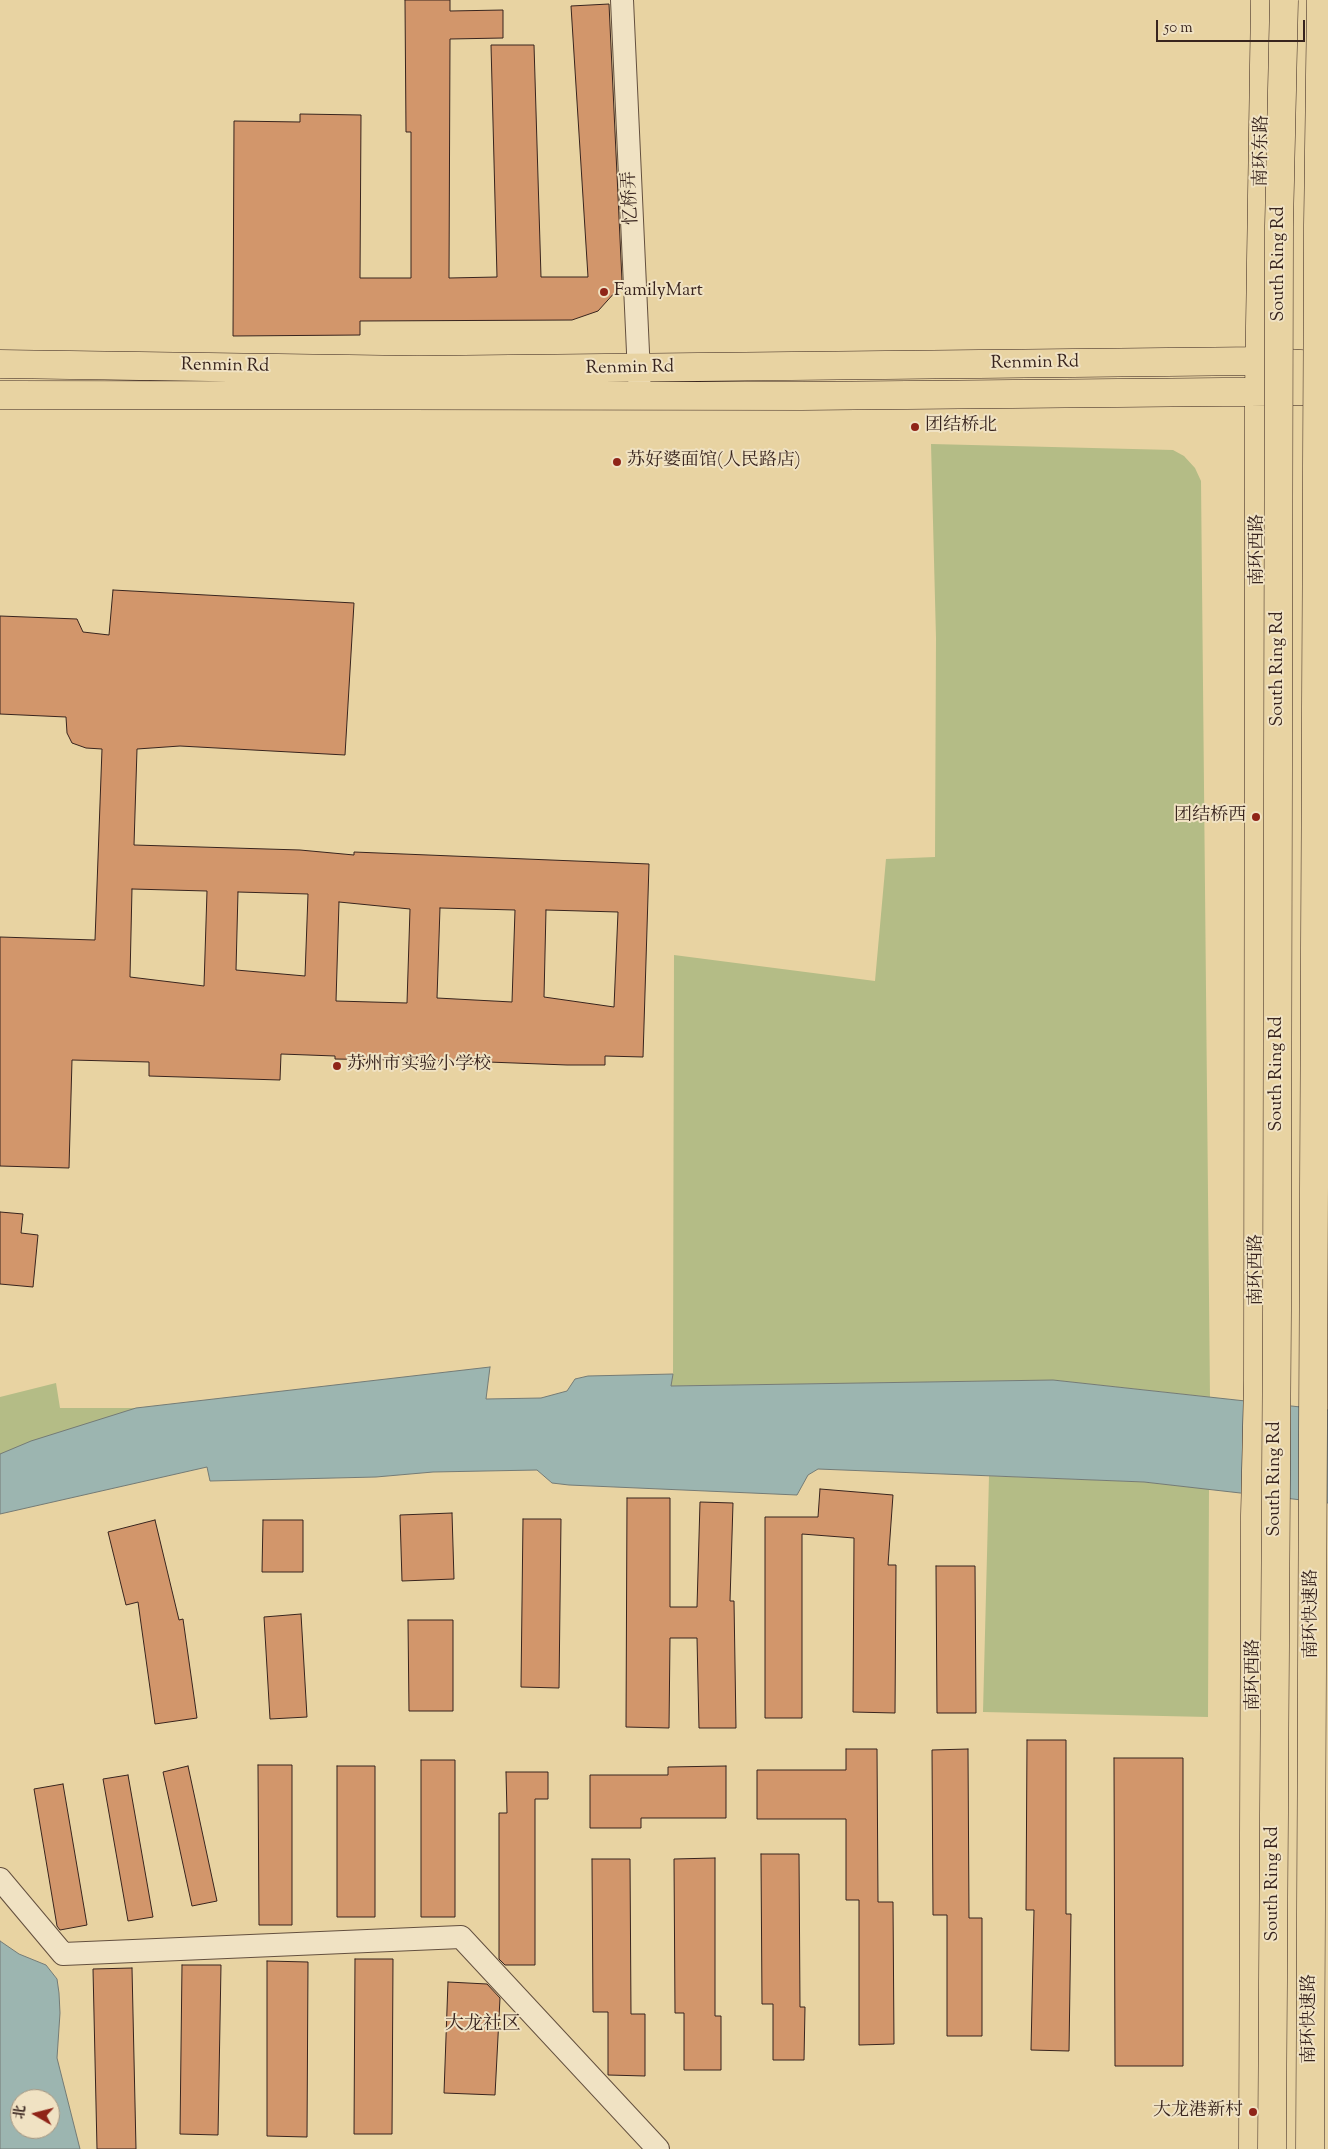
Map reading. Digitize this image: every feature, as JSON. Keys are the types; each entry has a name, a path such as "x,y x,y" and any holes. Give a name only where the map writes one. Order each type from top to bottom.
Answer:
{"main road":[{"name":"南环东路","path":"1259,391 1265,0"},
{"name":"South Ring Rd","path":"1272,2149 1277,1311 1279,226 1284,0"},
{"name":"南环快速路","path":"1310,2149 1318,225 1321,0"},
{"name":"Renmin Rd","path":"0,364 417,370 1260,361 1328,366"},
{"name":"南环西路","path":"1254,2149 1258,1381 1259,391"},
{"name":"Renmin Rd","path":"0,395 640,396 1328,391"}],"street":[{"name":"忆桥弄","path":"622,0 640,396"},
{"path":"0,1879 62,1954 461,1937 658,2149"}],"green space":[{"path":"931,444 1173,450 1184,456 1195,468 1201,481 1210,1397 1053,1380 671,1386 673,1374 674,955 875,981 886,859 935,857 936,638"},
{"path":"56,1383 60,1408 136,1408 0,1458 0,1397"},
{"path":"989,1476 1144,1482 1209,1489 1208,1717 983,1712"}],"water":[{"path":"490,1367 486,1399 541,1398 567,1391 575,1379 588,1376 673,1374 671,1386 1053,1380 1328,1410 1328,1503 1144,1482 818,1469 808,1475 797,1495 569,1485 552,1483 537,1470 433,1472 376,1477 210,1481 207,1467 0,1514 0,1454 31,1441 136,1408"},
{"path":"0,1941 19,1954 46,1965 57,1979 60,2013 57,2058 80,2149 0,2149"}],"building":[{"path":"405,0 450,0 450,11 503,10 503,38 450,39 449,278 497,277 491,45 534,45 541,277 588,277 571,6 609,4 622,281 617,290 598,311 572,320 360,321 360,335 233,336 234,121 300,122 300,114 361,115 360,278 411,278 411,132 406,132"},
{"path":"113,590 354,603 345,755 180,746 137,749 134,845 300,850 354,855 354,852 649,864 643,1057 605,1056 605,1065 567,1065 335,1059 335,1056 281,1054 280,1080 149,1076 149,1062 72,1060 69,1168 0,1166 0,937 95,940 102,749 86,748 72,743 67,733 66,717 0,714 0,616 77,619 83,632 109,635","holes":["132,889 207,891 204,986 130,977","238,892 308,894 305,976 236,970","339,902 410,909 407,1003 336,1001","440,908 515,910 512,1002 437,998","546,910 618,912 614,1007 544,997"]},
{"path":"0,1212 23,1214 21,1233 38,1235 33,1287 0,1284"},
{"path":"820,1489 893,1495 888,1565 896,1565 895,1713 853,1712 854,1538 802,1534 802,1718 765,1718 765,1517 818,1517"},
{"path":"627,1498 670,1498 670,1607 697,1607 700,1502 733,1503 730,1601 734,1601 736,1728 699,1728 697,1638 670,1638 669,1728 626,1727"},
{"path":"452,1513 454,1579 402,1581 400,1515"},
{"path":"523,1519 561,1519 559,1688 521,1687"},
{"path":"155,1520 179,1620 183,1619 197,1718 155,1724 138,1602 126,1605 108,1532"},
{"path":"263,1520 303,1520 303,1572 262,1572"},
{"path":"936,1566 975,1566 976,1713 937,1713"},
{"path":"301,1614 307,1717 270,1719 264,1617"},
{"path":"408,1620 453,1620 453,1711 409,1711"},
{"path":"1027,1740 1066,1740 1066,1914 1071,1914 1069,2051 1031,2050 1034,1910 1026,1910"},
{"path":"846,1749 877,1749 878,1902 893,1902 894,2044 859,2045 859,1900 846,1900 846,1819 757,1819 757,1770 846,1770"},
{"path":"968,1749 969,1918 982,1918 982,2036 947,2036 947,1915 933,1915 932,1750"},
{"path":"1114,1758 1183,1758 1183,2066 1115,2066"},
{"path":"421,1760 455,1760 455,1917 421,1917"},
{"path":"258,1765 292,1765 292,1925 259,1925"},
{"path":"188,1766 217,1901 192,1906 163,1772"},
{"path":"337,1766 375,1766 375,1917 337,1917"},
{"path":"726,1766 726,1818 641,1818 641,1828 590,1828 590,1775 668,1775 668,1767"},
{"path":"506,1772 548,1772 548,1799 535,1799 535,1965 505,1965 499,1959 499,1813 507,1813"},
{"path":"128,1775 153,1917 128,1921 103,1779"},
{"path":"63,1784 87,1925 60,1930 57,1926 34,1789"},
{"path":"761,1854 799,1854 800,2007 805,2007 804,2060 773,2060 773,2004 762,2004"},
{"path":"715,1858 715,2016 721,2016 721,2070 684,2070 684,2013 675,2013 674,1859"},
{"path":"592,1859 630,1859 631,2014 645,2014 645,2076 608,2075 608,2012 593,2012"},
{"path":"355,1959 393,1959 392,2134 354,2134"},
{"path":"267,1961 308,1962 307,2137 267,2136"},
{"path":"182,1965 221,1965 218,2135 180,2134"},
{"path":"132,1968 136,2149 97,2149 93,1969"},
{"path":"448,1982 487,1984 500,1998 495,2095 444,2093"}],"place":[{"name":"FamilyMart","path":"604,292"},
{"name":"团结桥北","path":"915,427"},
{"name":"苏好婆面馆(人民路店)","path":"617,462"},
{"name":"团结桥西","path":"1256,817"},
{"name":"苏州市实验小学校","path":"337,1066"},
{"name":"大龙港新村","path":"1253,2112"}],"district":[{"name":"大龙社区","path":"483,2026"}]}
